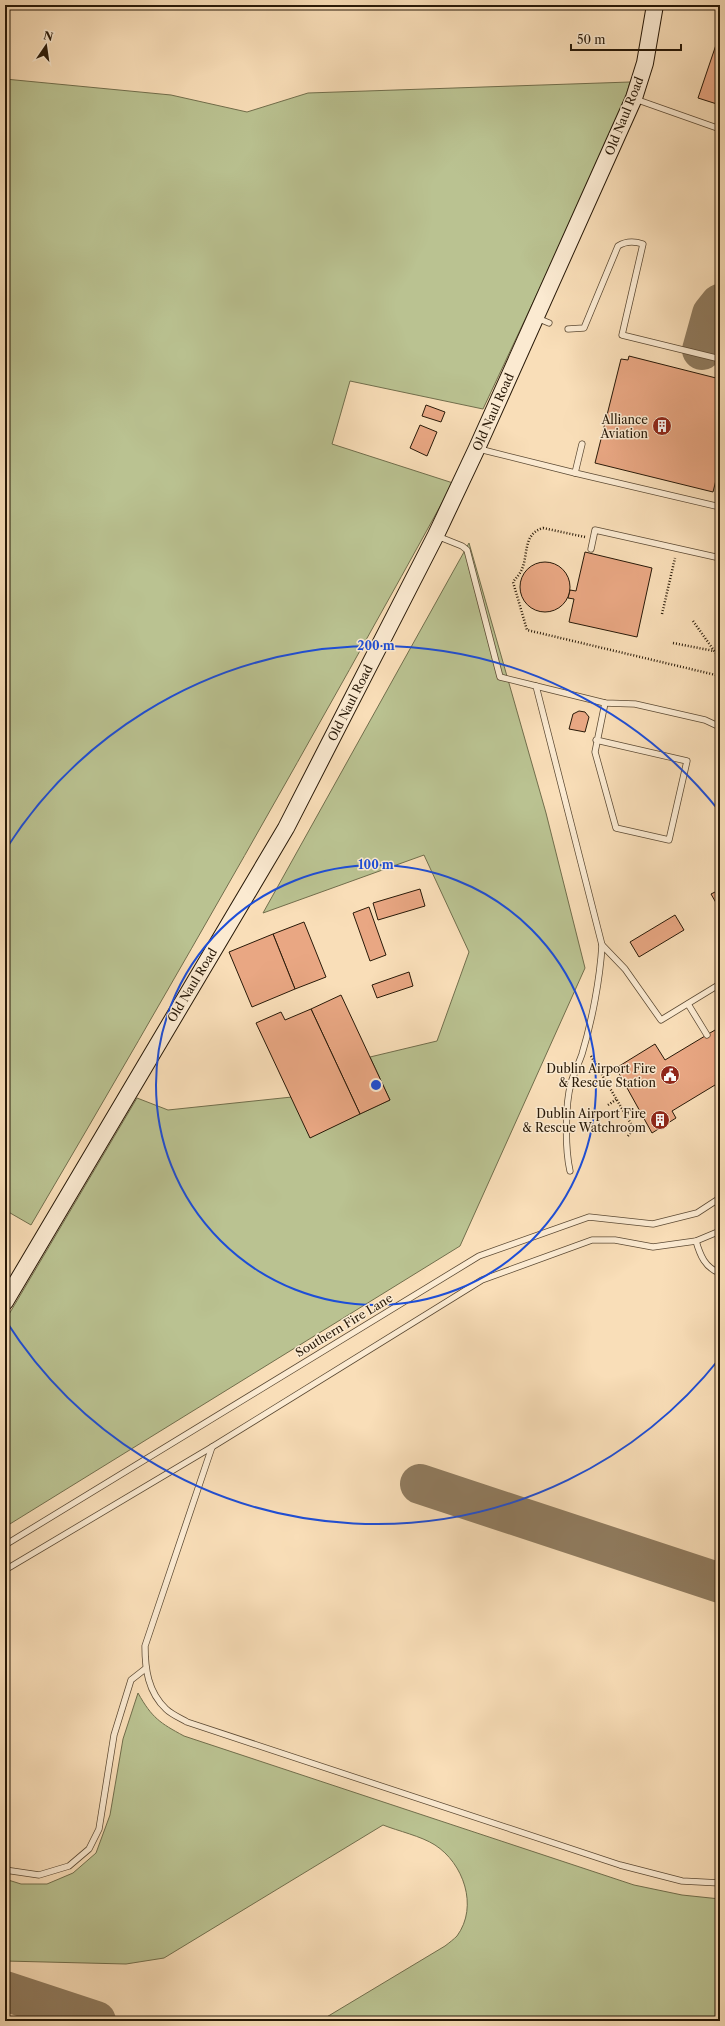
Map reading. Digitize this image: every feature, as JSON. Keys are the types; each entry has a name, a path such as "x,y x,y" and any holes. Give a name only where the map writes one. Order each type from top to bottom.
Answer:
{"main road":[{"name":"Old Naul Road","path":"5,1302 286,828 436,535 477,448 542,320 634,98 645,63 655,5"}],"lane":[{"path":"634,98 720,128"},
{"path":"568,329 584,328 618,246 625,242 638,242 643,244 622,335 720,359"},
{"path":"575,473 582,444"},
{"path":"477,448 720,507"},
{"path":"591,549 595,530 720,558"},
{"path":"436,535 462,546 467,550 500,677 605,703 635,704 705,720 720,727"},
{"path":"536,686 602,945 601,968 597,988 582,1053 571,1083 567,1108 567,1158 570,1171"},
{"path":"596,740 687,761 669,840 616,828 595,752 596,740 605,703"},
{"path":"602,945 625,969 661,1020 720,984"},
{"path":"688,1004 707,1035"},
{"name":"Southern Fire Lane","path":"5,1545 479,1256 589,1217 653,1224 697,1213 720,1198"},
{"path":"5,1570 212,1447 482,1280 592,1240 615,1240 653,1247 696,1241 720,1231"},
{"path":"696,1241 701,1257 708,1266 720,1273"},
{"path":"212,1447 151,1622 145,1646 145,1669 153,1692 166,1709 187,1722 620,1865 682,1881 720,1883"},
{"path":"5,1870 39,1875 69,1866 89,1849 98,1829 114,1736 131,1680 145,1669"}],"path":[{"path":"593,539 543,528 536,530 530,537 522,571 514,582 527,630 720,676"},
{"path":"662,614 677,548"},
{"path":"693,621 720,658"},
{"path":"673,643 715,651"},
{"path":"590,1054 634,1129 627,1137"},
{"path":"608,1106 617,1099"}],"green space":[{"path":"5,79 171,95 247,112 308,93 630,82 620,117 483,409 350,381 332,444 453,483 245,856 31,1225 5,1210"},
{"path":"469,543 546,813 585,968 460,1246 5,1527 5,1321 137,1098 168,1110 292,1097 310,1137 390,1100 370,1057 437,1041 469,952 424,855 263,913"},
{"path":"138,1693 157,1719 184,1736 634,1885 682,1895 720,1899 720,2021 320,2021 445,1946 457,1936 464,1924 467,1912 465,1886 460,1874 445,1853 435,1845 416,1836 383,1825 164,1958 126,1964 5,1961 5,1879 21,1884 47,1884 73,1873 96,1853 110,1815 123,1739"}],"building":[{"path":"720,33 720,105 698,98"},
{"name":"Alliance Aviation","path":"629,356 720,379 720,464 713,492 595,463 621,359 628,360"},
{"path":"426,405 445,412 441,422 422,416"},
{"path":"420,425 437,432 427,456 410,448"},
{"path":"585,552 652,568 637,637 569,622 574,599 568,598 570,590 576,591"},
{"path":"545,562 559,566 566,573 570,587 566,601 559,608 545,612 531,608 524,601 520,587 524,573 531,566"},
{"path":"579,711 585,712 589,717 585,732 569,729 573,714"},
{"path":"420,889 425,906 378,920 373,903"},
{"path":"715,892 720,899 719,908 711,894"},
{"path":"369,907 386,955 370,961 353,913"},
{"path":"675,915 684,930 639,957 630,942"},
{"path":"304,922 326,977 295,989 273,934"},
{"path":"273,934 295,989 252,1007 229,952"},
{"path":"409,972 413,986 377,998 372,985"},
{"path":"341,995 390,1100 360,1114 311,1009"},
{"path":"311,1009 360,1114 310,1138 256,1023 281,1012 285,1020"},
{"name":"Dublin Airport Fire & Rescue Station","path":"720,1027 720,1082 672,1111 676,1118 652,1133 616,1068 655,1044 665,1060"},
{"name":"Dublin Airport Fire & Rescue Watchroom","path":"660,1113 666,1115 668,1121 666,1127 660,1129 654,1127 652,1121 654,1115"}],"taxiway":[{"path":"702,350 712,314 720,304"},
{"path":"420,1484 720,1583"},
{"path":"5,1991 96,2021"}],"place":[{"name":"Alliance Aviation","path":"662,426"},
{"name":"Dublin Airport Fire & Rescue Station","path":"670,1075"},
{"name":"Dublin Airport Fire & Rescue Watchroom","path":"660,1120"}]}
